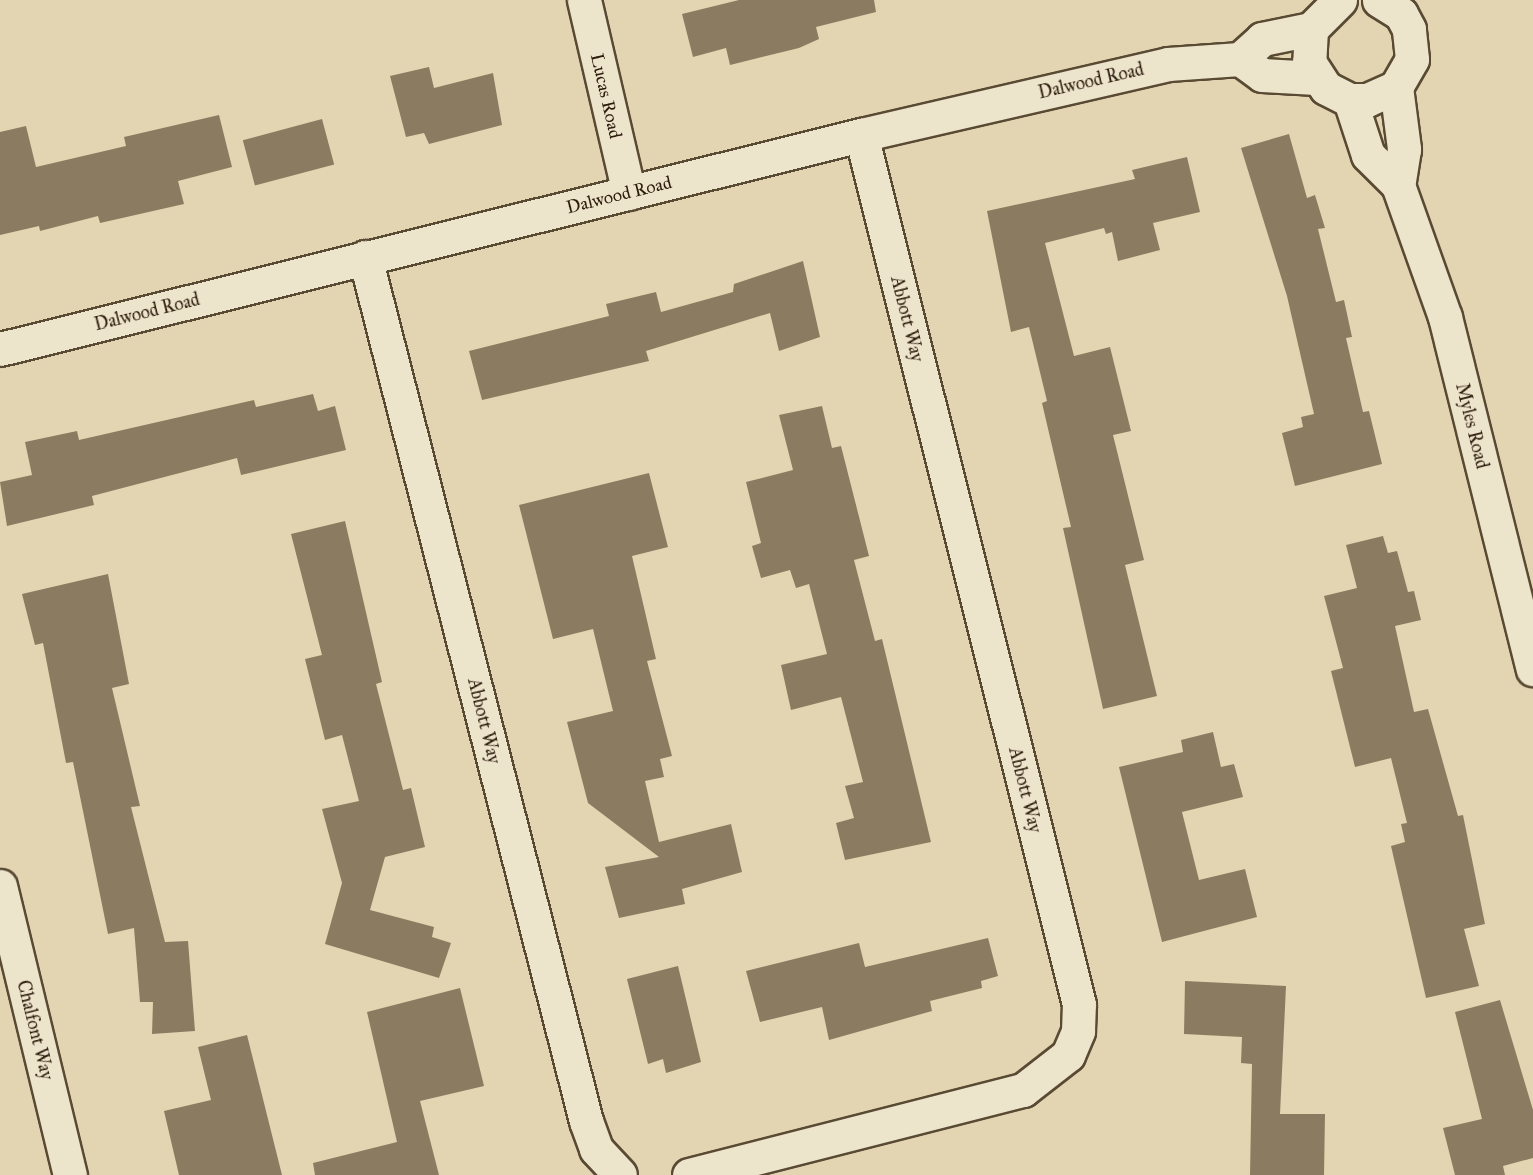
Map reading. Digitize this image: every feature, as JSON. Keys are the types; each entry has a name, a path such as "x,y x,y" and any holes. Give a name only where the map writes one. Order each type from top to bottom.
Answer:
{"street":[{"name":"Lucas Road","path":"584,0 629,193"},
{"path":"1326,9 1262,39 1240,58 1262,75 1316,78 1350,100 1367,100 1396,87 1406,74 1413,44 1401,14 1380,0"},
{"path":"1316,78 1307,46 1326,9"},
{"name":"Dalwood Road","path":"0,349 861,135 1168,64 1240,58"},
{"name":"Myles Road","path":"1396,87 1404,149 1398,185"},
{"name":"Myles Road","path":"1350,100 1368,155 1398,185 1445,317 1533,669"},
{"name":"Abbott Way","path":"689,1175 1023,1090 1068,1055 1078,1030 1079,1004 861,135"},
{"name":"Abbott Way","path":"365,257 586,1120 596,1149 620,1175"},
{"name":"Chalfont Way","path":"0,886 70,1175"}],"building":[{"path":"739,0 874,0 876,12 816,27 819,39 799,48 730,65 726,48 693,57 682,14"},
{"path":"429,67 434,88 493,73 502,125 429,144 424,133 406,137 390,76"},
{"path":"219,115 232,167 178,181 184,204 100,223 98,216 40,231 39,226 0,235 0,132 26,126 36,167 126,146 124,137"},
{"path":"322,119 334,164 255,186 243,140"},
{"path":"1289,134 1307,198 1315,195 1325,228 1318,229 1336,302 1344,300 1352,337 1346,338 1363,412 1369,411 1382,464 1295,486 1282,433 1303,427 1301,417 1314,414 1287,296 1241,148"},
{"path":"1187,157 1200,212 1153,223 1160,250 1118,261 1112,232 1106,234 1104,228 1045,243 1074,356 1110,347 1131,431 1113,435 1144,560 1125,565 1157,696 1103,709 1063,528 1071,527 1042,403 1047,401 1029,327 1011,332 987,211 1135,179 1132,170"},
{"path":"803,261 820,337 779,351 770,313 646,351 649,361 482,400 469,351 609,316 606,304 656,292 661,312 733,292 734,284"},
{"path":"313,394 318,411 335,406 346,450 241,475 237,458 92,496 94,505 7,526 0,482 32,475 25,442 77,431 79,440 254,400 256,407"},
{"path":"822,406 832,448 841,446 869,556 854,560 875,641 882,639 931,842 845,860 836,823 854,818 845,786 863,782 841,697 791,710 781,665 827,654 809,584 796,588 790,570 761,578 752,546 761,543 746,482 793,470 779,415"},
{"path":"649,473 668,547 632,556 656,659 647,661 672,756 660,759 664,777 645,781 659,842 731,824 742,872 682,889 685,904 619,918 605,867 659,857 588,803 567,722 613,711 593,629 553,639 519,505"},
{"path":"345,521 382,682 376,684 403,790 411,788 425,847 385,857 370,910 434,927 432,937 451,943 439,978 325,944 342,883 322,809 359,801 342,735 325,740 305,659 322,655 291,534"},
{"path":"1383,536 1388,553 1397,551 1408,592 1414,591 1421,620 1395,626 1414,712 1428,709 1458,816 1463,815 1485,924 1464,929 1479,986 1426,998 1391,846 1405,842 1401,824 1407,823 1391,758 1355,767 1331,671 1343,668 1324,596 1357,588 1346,545"},
{"path":"108,574 129,684 112,688 140,806 131,807 165,942 188,941 195,1031 152,1034 153,1002 140,1002 134,928 108,934 73,762 66,763 43,643 35,645 22,594"},
{"path":"1213,732 1221,767 1234,764 1243,797 1182,812 1199,880 1245,869 1257,917 1162,942 1119,767 1183,752 1181,740"},
{"path":"988,938 998,976 981,981 982,988 930,1001 932,1011 829,1040 822,1007 760,1022 746,971 859,943 865,967"},
{"path":"678,966 701,1062 666,1073 663,1059 648,1064 627,979"},
{"path":"1185,981 1286,986 1280,1114 1325,1114 1324,1175 1250,1175 1252,1064 1241,1063 1242,1037 1184,1034"},
{"path":"460,988 484,1086 420,1101 439,1175 315,1175 313,1163 397,1142 367,1012"},
{"path":"1500,1000 1533,1110 1533,1158 1503,1166 1505,1175 1455,1175 1443,1128 1482,1119 1455,1012"},
{"path":"247,1035 282,1175 179,1175 164,1111 211,1100 198,1047"}]}
